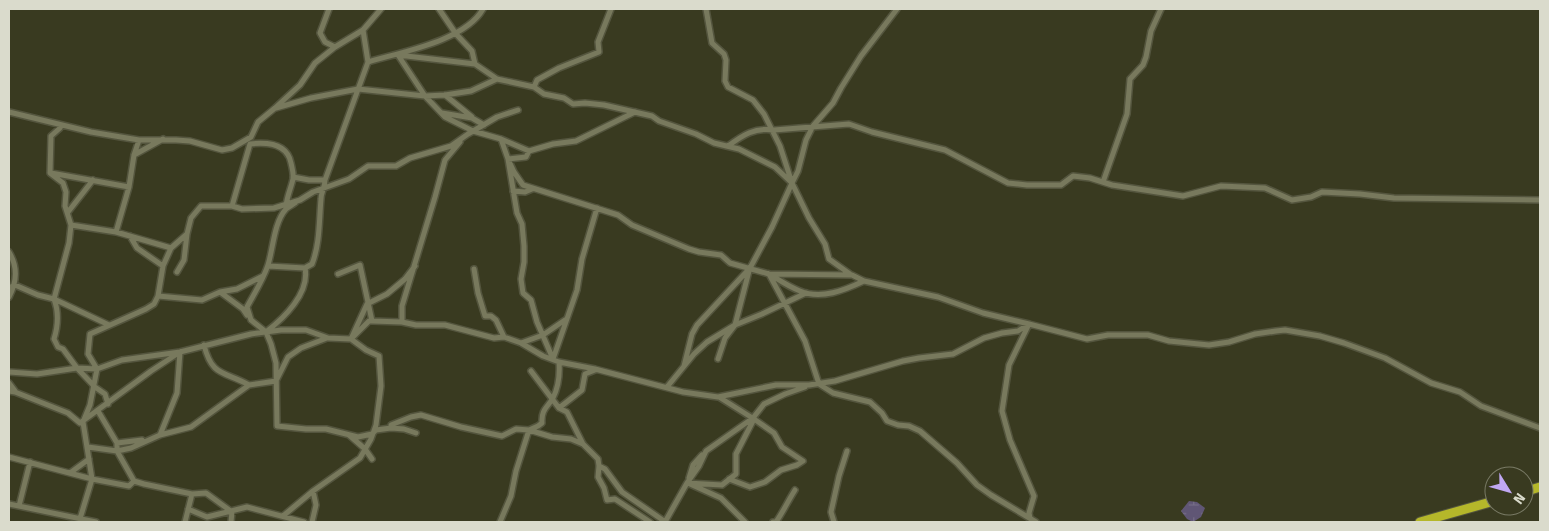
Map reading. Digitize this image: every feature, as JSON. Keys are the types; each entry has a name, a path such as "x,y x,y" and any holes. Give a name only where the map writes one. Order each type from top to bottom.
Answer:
{"highway":[{"path":"1420,522 1484,504"}],"street":[{"path":"329,9 320,33 325,42 336,47"},
{"path":"232,206 243,172 251,137 258,122 300,85 315,63 363,30 381,9"},
{"path":"439,9 456,34 472,51 475,64"},
{"path":"368,62 398,55 456,34 479,16 483,9"},
{"path":"534,87 537,80 559,68 599,52 598,42 611,9"},
{"path":"706,9 712,43 724,54 726,60 725,81 728,87 753,100 764,114 774,130 792,183 809,218 825,244 829,259 852,275 864,281 938,297 983,313 1087,339 1108,336 1148,335 1168,341 1209,345 1230,342 1255,334 1285,330 1320,336 1385,358 1431,383 1460,392 1481,406 1540,428"},
{"path":"718,359 725,338 735,325 750,268 772,227 798,171 806,140 814,126 833,103 840,88 861,56 897,9"},
{"path":"1103,182 1127,114 1130,79 1143,65 1151,31 1160,9"},
{"path":"268,266 305,268 312,264 319,231 321,197 325,187 325,180 368,62 363,30"},
{"path":"398,55 475,64 497,79 534,87 544,94 564,98 573,104 585,103 652,116 659,121 696,134 714,143 739,149 775,167 792,183"},
{"path":"398,55 425,96 445,117 473,131 501,139 529,151 553,144 576,141 635,112"},
{"path":"276,108 311,98 358,89 425,96 445,95 471,91 497,79"},
{"path":"445,95 472,118 484,125"},
{"path":"177,272 184,260 191,218 201,206 232,206 242,209 286,206 325,187 349,178 368,166 396,166 410,158 451,146 497,117 518,110"},
{"path":"9,112 92,132 139,140 190,141 222,150 232,148 251,137"},
{"path":"441,112 472,118"},
{"path":"728,146 744,134 762,128 774,130 849,124 872,132 945,150 1008,183 1062,185 1073,176 1183,196 1221,186 1265,188 1292,200 1310,197 1322,192 1394,198 1540,200"},
{"path":"50,173 51,136 60,128"},
{"path":"134,155 163,139"},
{"path":"402,322 402,306 445,160 462,139"},
{"path":"501,139 508,159 522,185 618,215 632,225 689,249 721,255 730,263 769,274 800,291 812,295 837,292 864,281"},
{"path":"116,232 129,187 134,155 139,140"},
{"path":"250,144 275,144 282,148 289,156 293,177 268,266 247,307 251,320"},
{"path":"508,159 526,157 529,151"},
{"path":"508,159 517,212 522,224 524,262 521,279 523,293 531,300 537,322 553,359"},
{"path":"50,173 129,187"},
{"path":"50,173 62,183 66,192 65,206 71,225 69,242 54,299 58,318 54,339 77,368 95,387 105,394 108,404"},
{"path":"293,177 325,180"},
{"path":"68,212 93,180"},
{"path":"513,191 525,192 533,188"},
{"path":"553,359 577,290 582,259 597,208"},
{"path":"71,225 116,232 170,248"},
{"path":"79,521 92,479 83,422 95,387 97,369 88,354 90,334 154,304 158,296 163,266 170,248 187,234"},
{"path":"130,236 137,248 163,266"},
{"path":"9,252 15,263 15,285 9,297"},
{"path":"338,274 360,265 372,321"},
{"path":"351,339 367,304 388,294 405,279 415,266"},
{"path":"266,332 283,319 296,301 306,277 305,268"},
{"path":"684,366 692,334 697,325 750,268"},
{"path":"474,269 478,293 485,316 491,316 496,320 504,337"},
{"path":"769,274 852,275"},
{"path":"769,274 805,341 819,384 833,393 870,402 887,421 909,426 920,431 957,463 990,496 1036,522"},
{"path":"158,296 202,300 220,292 237,289 262,276"},
{"path":"15,285 38,295 54,299 109,325"},
{"path":"9,288 15,285"},
{"path":"220,292 243,309 251,320 266,332 276,363 278,426 326,429 358,437 372,434 376,430 391,428 416,433"},
{"path":"667,387 707,342 735,325 806,293"},
{"path":"521,343 543,335 566,320"},
{"path":"351,339 369,321 402,322 416,325 445,325 494,338 504,337 521,343 543,356 559,362 595,369 683,392 718,397 776,385 819,384 911,360 953,354 984,338 1018,331 1029,324"},
{"path":"1029,324 1009,365 1002,411 1010,440 1034,496 1029,513 1030,518"},
{"path":"9,372 37,374 77,368 97,369 122,360 180,352 251,334 286,330 306,330 328,338 351,339 366,350 379,356 381,386 379,408 372,434 360,458 313,491 283,516"},
{"path":"276,381 288,357 301,348 328,338"},
{"path":"204,345 208,360 217,370 249,385"},
{"path":"9,391 68,413 80,423 180,352"},
{"path":"160,434 176,393 180,352"},
{"path":"500,522 511,496 516,471 529,430 542,422 547,404 552,399 559,379 559,362"},
{"path":"559,408 582,390 585,374 595,369"},
{"path":"531,371 559,408 567,412 583,444"},
{"path":"88,447 117,451 131,448 160,434 191,427 249,385 276,381"},
{"path":"9,383 15,392"},
{"path":"687,483 722,485 736,474 736,454 764,404 809,385"},
{"path":"718,397 774,433 782,447 802,461 797,465 781,470 765,482 750,487 729,479"},
{"path":"98,411 117,443 117,451 134,481 192,494 206,493 232,512"},
{"path":"391,428 391,425 411,417 421,416 502,436 516,429 571,439 583,444 598,458 598,477 604,488 607,500 615,499 650,522"},
{"path":"599,466 605,469 622,492 664,522 687,483 693,465 706,451 754,419"},
{"path":"346,434 364,449 372,459 360,458"},
{"path":"117,443 145,440"},
{"path":"834,522 831,512 839,476 847,452"},
{"path":"9,457 92,479 129,486 134,481"},
{"path":"70,473 89,459"},
{"path":"19,506 30,462"},
{"path":"687,483 721,498 745,522"},
{"path":"772,522 776,522 795,490"},
{"path":"312,522 316,505 313,491"},
{"path":"185,522 192,494"},
{"path":"9,504 79,521 96,522"},
{"path":"188,509 207,517 247,507 304,522"},
{"path":"231,522 232,512"}],"green space":[{"path":"1189,501 1197,502 1205,508 1201,517 1193,522 1187,519 1181,511"}]}
